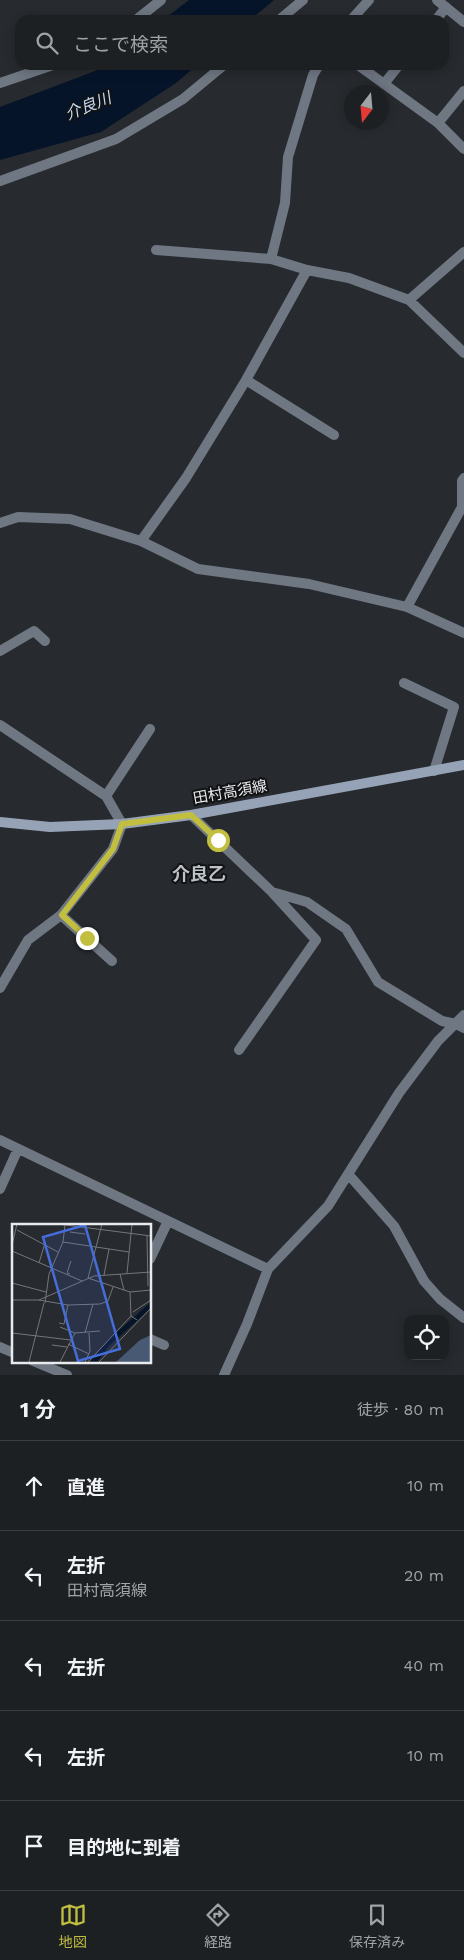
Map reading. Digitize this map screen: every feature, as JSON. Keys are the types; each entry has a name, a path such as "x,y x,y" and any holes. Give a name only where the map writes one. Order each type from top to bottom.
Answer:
{"main road":[{"name":"田村高須線","path":"0,822 50,827 122,824 191,815 464,765"}],"street":[{"path":"142,15 161,0"},
{"path":"285,15 303,0"},
{"path":"356,15 369,0"},
{"path":"437,0 464,22"},
{"path":"440,15 446,7"},
{"path":"0,83 38,70"},
{"path":"0,181 116,139 182,99 218,70"},
{"path":"271,259 285,203 288,157 316,70"},
{"path":"365,70 438,123 464,148"},
{"path":"384,84 395,70"},
{"path":"438,123 464,91"},
{"path":"156,250 271,259 307,270 349,278 409,300 464,353"},
{"path":"409,300 464,252"},
{"path":"141,542 186,478 246,380 307,270"},
{"path":"246,380 334,435"},
{"path":"407,607 462,507 462,481 464,478"},
{"path":"0,523 18,517 70,519 141,542 198,569 309,584 407,607 464,633"},
{"path":"0,649 34,631 45,641"},
{"path":"404,683 454,707 434,771"},
{"path":"0,725 106,796 122,824 113,849 62,915 28,940 0,988"},
{"path":"106,796 150,729"},
{"path":"191,815 272,892 316,940 239,1050"},
{"path":"272,892 307,902 346,929 378,982 442,1022 460,1026"},
{"path":"62,915 112,961"},
{"path":"224,1375 247,1324 268,1269 328,1206 399,1093 438,1040 460,1026 464,1015"},
{"path":"0,1140 268,1269"},
{"path":"0,1188 18,1149"},
{"path":"349,1175 394,1226 424,1281 440,1299 463,1313"},
{"path":"151,1257 168,1221"},
{"path":"151,1339 164,1345"},
{"path":"0,1347 12,1352"},
{"path":"35,1362 66,1375"}],"water":[{"path":"189,0 274,0 256,15 170,15"},
{"name":"介良川","path":"98,70 191,70 176,83 101,132 0,160 0,107"}],"district":[{"name":"介良乙","path":"199,873"}],"route":[{"path":"87,938 62,915 113,849 122,824 191,815 218,840"}]}
